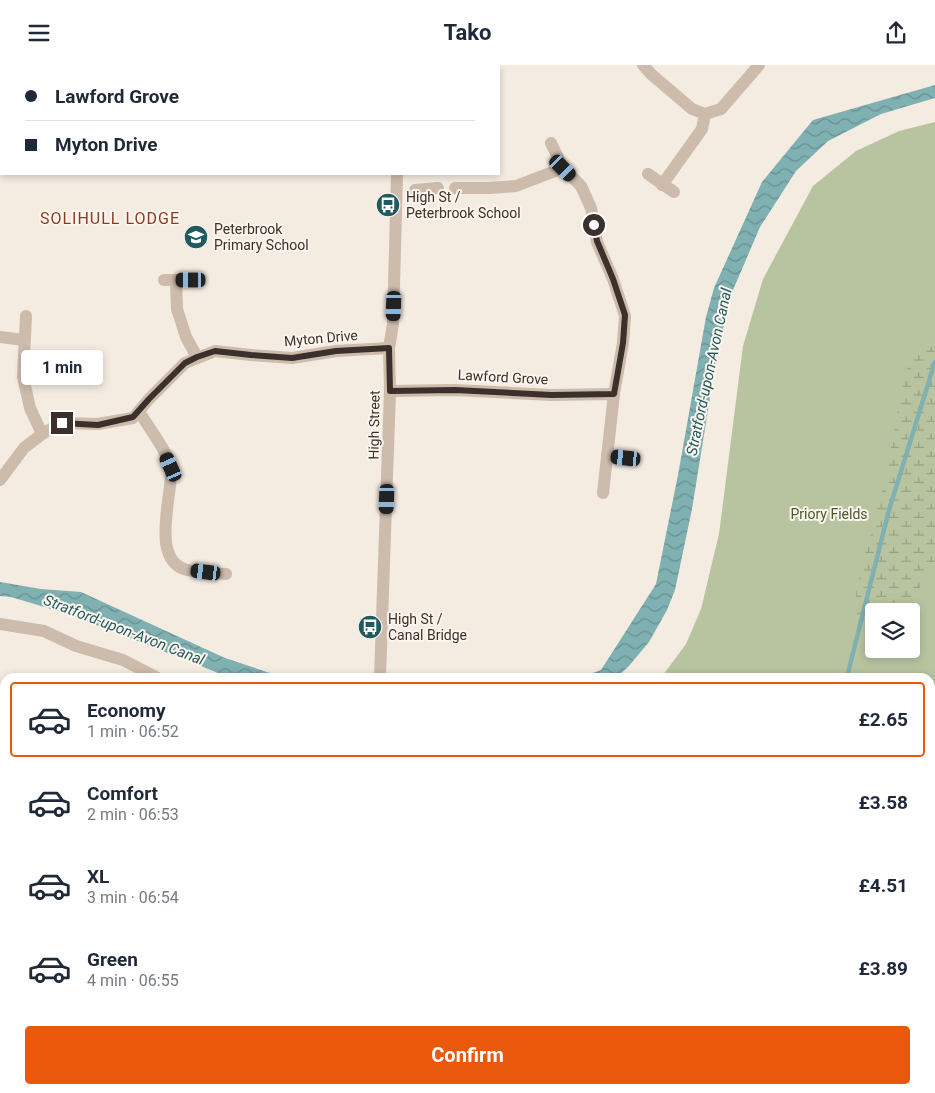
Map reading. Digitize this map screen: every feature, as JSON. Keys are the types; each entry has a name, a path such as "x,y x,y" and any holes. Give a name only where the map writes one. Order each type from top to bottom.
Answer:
{"street":[{"path":"644,65 651,74 692,109 705,114 721,109 759,65"},
{"path":"662,185 702,129 705,114"},
{"path":"551,143 563,168 581,186 591,208 597,241 613,279 625,315 603,493"},
{"path":"455,188 516,187 563,168"},
{"path":"648,174 674,192"},
{"name":"High Street","path":"380,673 390,391 389,348 393,324 397,175"},
{"path":"415,190 438,189"},
{"path":"191,280 170,280 186,337 197,357"},
{"path":"26,316 23,377 30,408 42,434"},
{"path":"0,337 24,339"},
{"name":"Myton Drive","path":"0,480 24,448 42,434 62,423 98,425 133,417 185,363 197,357 215,351 292,358 336,351 389,348"},
{"name":"Lawford Grove","path":"390,391 455,390 551,395 614,394"},
{"path":"139,411 164,450 171,467 165,539 171,557 176,564 186,570 226,575"},
{"path":"607,456 626,458"},
{"path":"0,624 44,631 76,646 123,661 148,673"}],"green space":[{"name":"Priory Fields","path":"935,122 935,673 664,673 686,644 701,609 719,534 743,346 763,279 813,186 856,151 899,131"},
{"path":"935,346 935,567 907,603 865,603 865,619 857,617 856,589 884,483 911,351"}],"water":[{"name":"Stratford-upon-Avon Canal","path":"935,85 935,98 881,114 828,141 796,171 760,227 733,290 718,348 692,509 675,590 667,610 649,642 628,667 621,673 592,673 601,670 656,584 678,475 706,317 714,288 762,182 813,120"},
{"name":"Stratford-upon-Avon Canal","path":"0,582 41,589 81,592 225,658 270,673 218,673 68,614 11,597 0,596"}],"waterway":[{"path":"848,673 889,510 935,362"}],"place":[{"name":"High St / Peterbrook School","path":"388,205"},
{"name":"Peterbrook Primary School","path":"196,237"},
{"name":"High St / Canal Bridge","path":"370,627"}],"district":[{"name":"SOLIHULL LODGE","path":"110,218"}],"route":[{"path":"62,423 98,425 133,417 185,363 215,351 292,358 336,351 389,348 390,391 455,390 551,395 614,394 623,343 625,315 613,279 597,241 594,225"}]}
